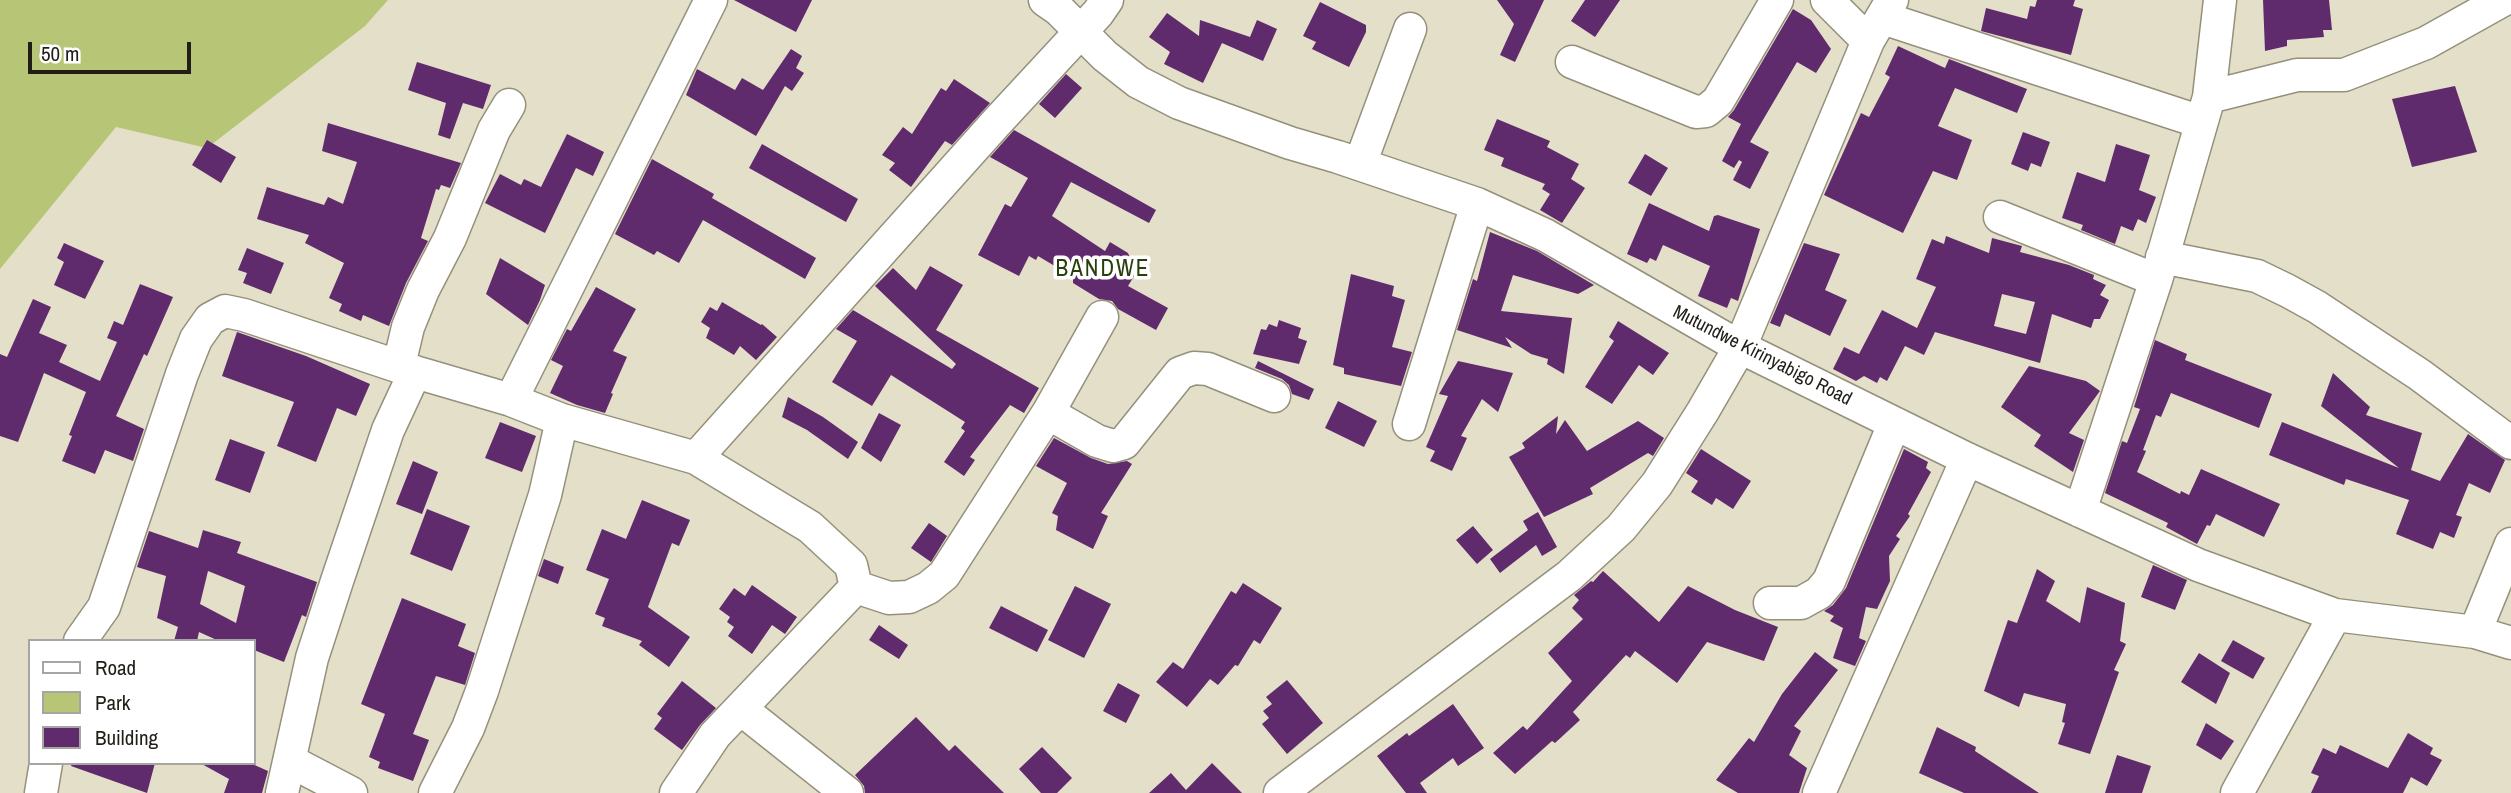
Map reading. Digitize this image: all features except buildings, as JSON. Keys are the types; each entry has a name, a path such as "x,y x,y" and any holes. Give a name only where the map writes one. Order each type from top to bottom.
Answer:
{"street":[{"path":"511,400 710,0"},
{"name":"Mutundwe Kirinyabigo Road","path":"1045,0 1105,56 1138,82 1179,103 1290,143 1477,204 1545,235 1740,347 1967,459 2198,565 2335,615 2475,632 2511,643"},
{"path":"696,458 1107,0"},
{"path":"1572,62 1696,112 1706,111 1718,101 1777,0"},
{"path":"1826,0 1881,20 2205,110 2297,75 2344,75 2426,43 2503,0"},
{"path":"2080,510 2159,269 2205,110 2220,0"},
{"path":"1300,787 1569,576 1621,528 1657,484 1740,347 1881,20"},
{"path":"1360,164 1410,29"},
{"path":"282,793 312,659 407,369 408,327 423,290 450,238 494,130 509,105"},
{"path":"1409,424 1477,204"},
{"path":"2000,217 2159,269 2257,276 2317,307 2420,375 2511,443"},
{"path":"81,639 104,607 196,339 210,320 225,311 511,400 562,420 696,458 810,527 851,565 856,587"},
{"path":"856,587 889,598 909,597 928,588 944,575 1048,413 1102,317"},
{"path":"1048,413 1097,441 1113,446 1124,443 1180,373 1194,368 1208,369 1274,396"},
{"path":"435,793 468,728 482,691 545,495 562,420"},
{"path":"1770,603 1801,604 1819,593 1829,581 1894,424"},
{"path":"1819,793 1967,459"},
{"path":"2475,632 2511,544"},
{"path":"676,793 715,735 856,587"},
{"path":"2237,793 2335,615"},
{"path":"741,709 847,793"},
{"path":"290,761 351,793"},
{"path":"41,793 46,765"}],"green space":[{"path":"0,0 388,0 365,26 207,148 116,127 0,269"}],"district":[{"name":"BANDWE","path":"1103,270"}]}
